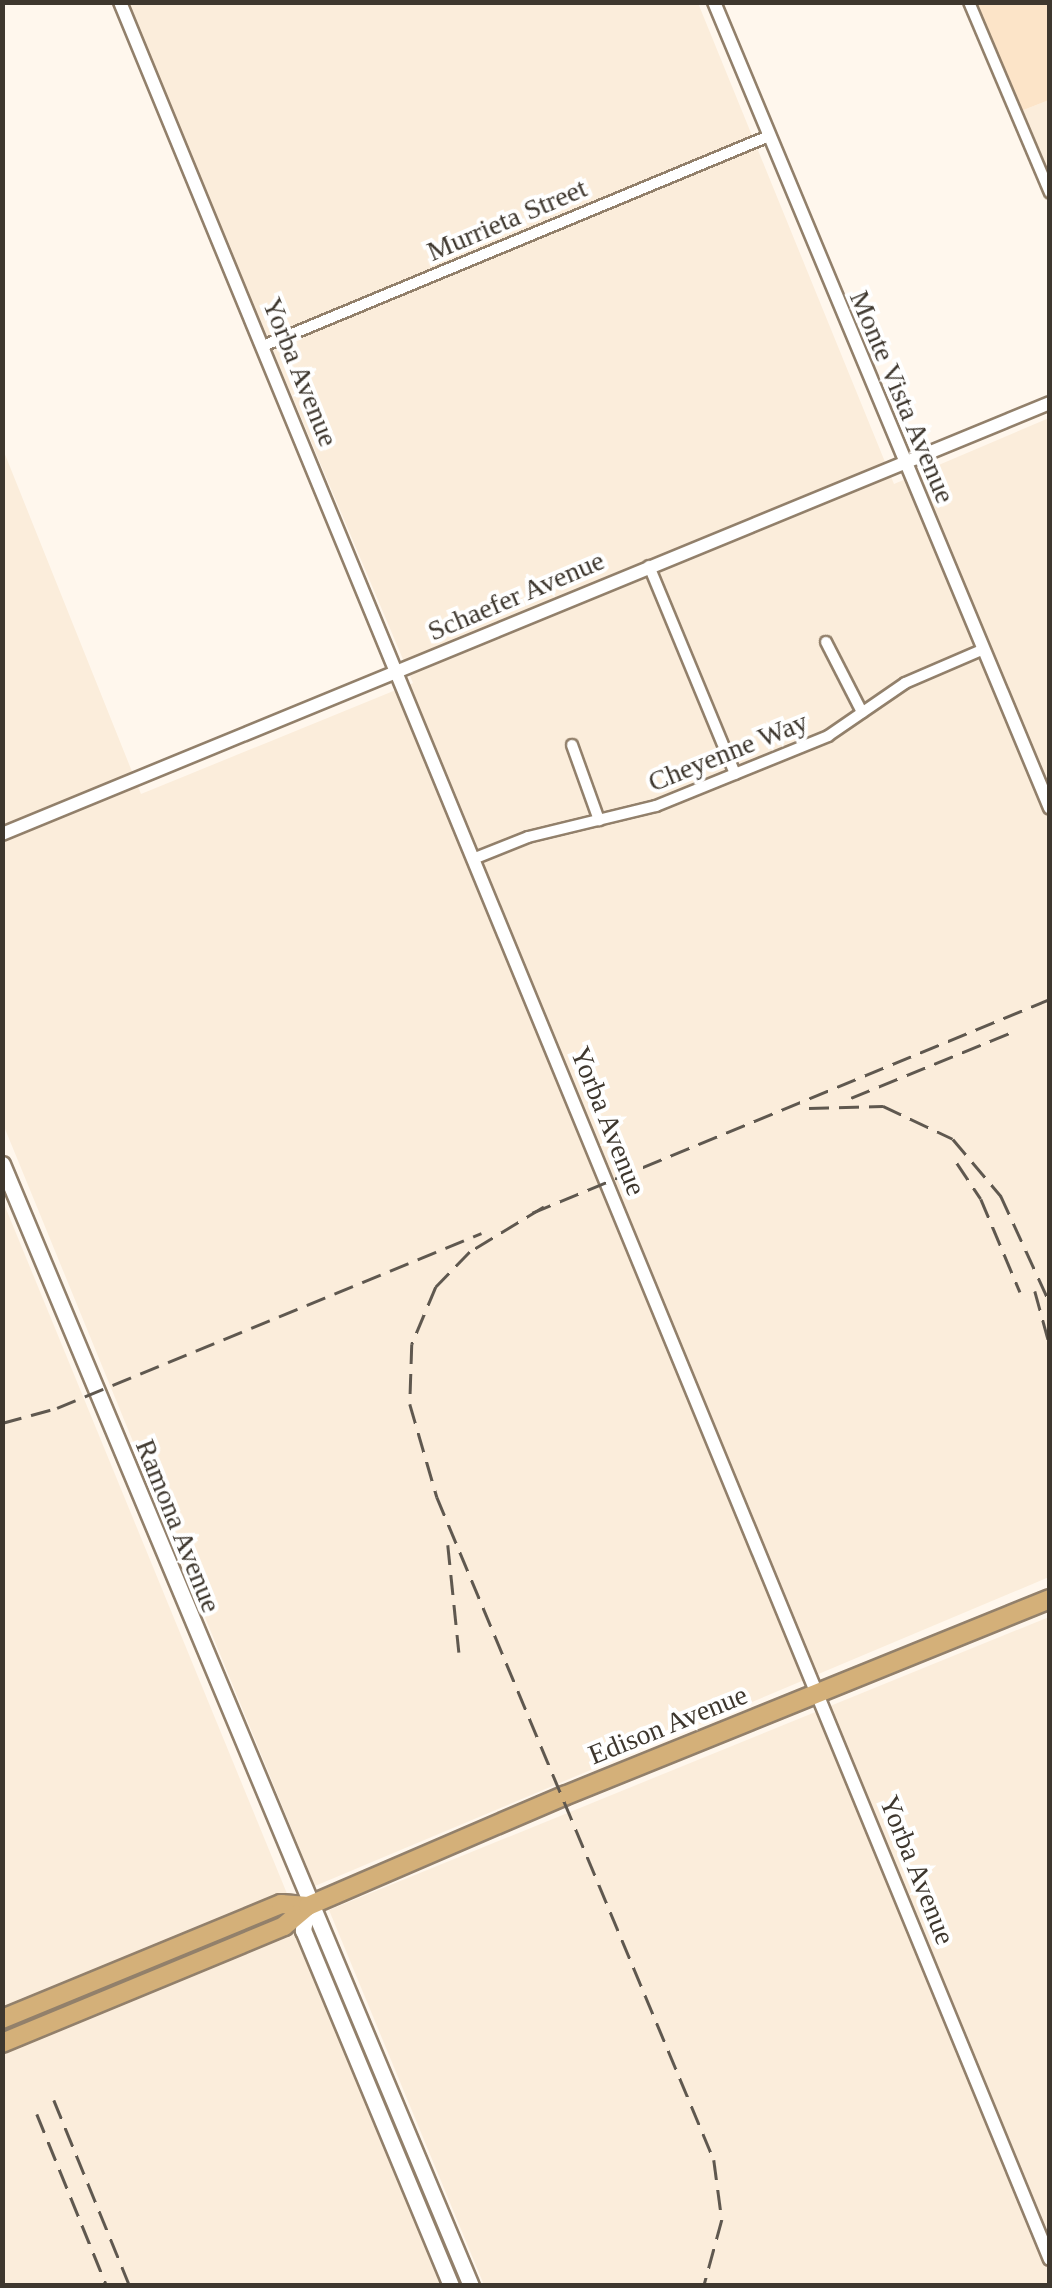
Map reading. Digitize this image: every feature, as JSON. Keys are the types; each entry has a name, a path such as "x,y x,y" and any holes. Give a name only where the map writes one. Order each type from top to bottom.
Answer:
{"main road":[{"name":"Ramona Avenue","path":"2,1164 308,1906 322,1922 471,2286"},
{"name":"Edison Avenue","path":"2,2043 284,1926 308,1906 1050,1600"},
{"name":"Edison Avenue","path":"2,2019 281,1904 308,1906"},
{"name":"Ramona Avenue","path":"308,1906 303,1930 451,2286"},
{"path":"76,2012 84,1997 127,1978 136,1964"}],"street":[{"name":"Yorba Avenue","path":"120,2 1050,2259"},
{"name":"Monte Vista Avenue","path":"714,2 902,463 1050,808"},
{"path":"968,2 1050,193"},
{"name":"Murrieta Street","path":"263,346 769,136"},
{"name":"Schaefer Avenue","path":"2,834 1050,403"},
{"path":"649,566 734,774"},
{"path":"826,642 862,712"},
{"name":"Cheyenne Way","path":"473,859 656,806 828,736 905,683 984,648"},
{"path":"572,745 599,820"}],"shaded area":[{"path":"126,3 698,3 894,484 1049,418 1049,1577 315,1886 3,1124 2,447 141,794 413,683"},
{"path":"977,3 1049,3 1049,100 1021,111"},
{"path":"1049,100 1049,183 1021,111"},
{"path":"2,1199 288,1896 3,2012 2,2012"},
{"path":"1049,1617 1049,2285 484,2285 329,1910"},
{"path":"295,1931 442,2285 3,2286 3,2051"}],"railway":[{"path":"532,1213 1050,999"},
{"path":"851,1098 1017,1030"},
{"path":"809,1108 883,1106 953,1139 1001,1196 1050,1303"},
{"path":"957,1163 981,1199 1020,1292"},
{"path":"544,1207 470,1252 436,1287 412,1344 410,1404 437,1497 714,2160 722,2220 704,2286"},
{"path":"2,1423 57,1408 481,1233"},
{"path":"1035,1291 1050,1346"},
{"path":"448,1545 459,1652"},
{"path":"54,2100 130,2286"},
{"path":"37,2114 107,2286"}]}
